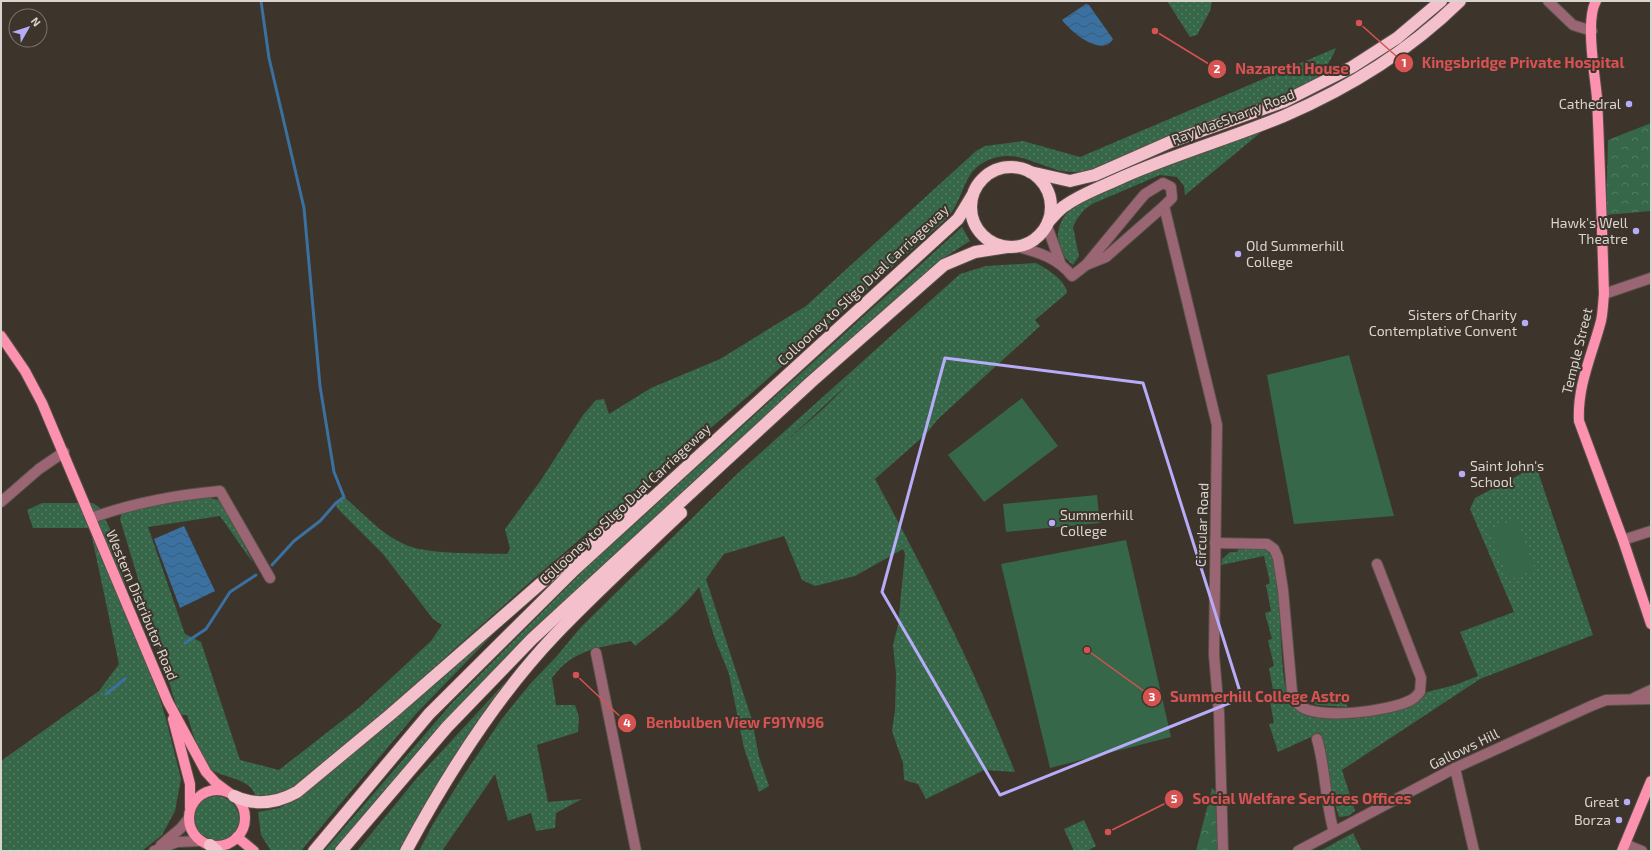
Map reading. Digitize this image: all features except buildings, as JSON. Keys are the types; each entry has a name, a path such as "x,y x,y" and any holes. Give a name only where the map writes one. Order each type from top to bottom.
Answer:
{"highway":[{"name":"Ray MacSharry Road","path":"1030,172 1070,180 1095,174 1170,142 1285,101 1352,67 1397,38 1441,1"},
{"name":"Ray MacSharry Road","path":"1048,224 1065,206 1090,192 1160,161 1284,116 1327,96 1376,68 1404,49 1460,1"},
{"path":"341,851 394,787 447,727 532,639 750,439 944,265 975,252 1013,247 1035,239 1048,224 1051,210 1050,199 1046,188 1039,179 1030,172 1019,168 1007,167 995,170 985,176 977,185 972,196 971,214 978,230 991,242 1013,247"},
{"name":"Collooney to Sligo Dual Carriageway","path":"314,851 429,714 574,570 953,224 958,219 972,196"},
{"path":"231,794 246,801 260,803 282,799 297,792 391,714 546,578 666,478 725,433"},
{"path":"406,851 429,808 461,757 523,672 555,636 700,495 750,439"}],"main road":[{"name":"Temple Street","path":"1596,1 1592,12 1592,31 1604,294 1601,320 1581,388 1578,407 1579,421 1623,540 1651,624"},
{"name":"Western Distributor Road","path":"1,336 34,387 64,452 73,462 80,474 91,504 91,518 168,702 206,772 216,783 231,794"},
{"name":"Western Distributor Road","path":"168,702 190,784 189,815"},
{"path":"1624,847 1651,781"},
{"path":"212,790 231,794 240,803 244,812 244,821 242,830 236,838 219,846 209,845 192,830 189,815 198,798 204,793 212,790"},
{"path":"236,838 254,851"}],"street":[{"path":"1548,1 1573,25 1592,31"},
{"path":"1048,224 1060,262 1072,276 1086,266 1106,257 1170,201 1172,194 1171,187 1163,184 1142,198 1086,266"},
{"name":"Circular Road","path":"1164,206 1217,425 1214,655 1219,720 1224,851"},
{"path":"1013,247 1042,254 1060,262"},
{"path":"1604,294 1651,278"},
{"path":"1,502 39,469 64,452"},
{"path":"91,518 120,508 152,500 220,491 270,578"},
{"path":"1623,540 1651,531"},
{"path":"1215,543 1267,544 1274,549 1278,558 1283,590 1292,692 1299,704 1304,708 1339,714 1366,712 1412,700 1420,692 1421,678 1377,564"},
{"path":"596,654 636,851"},
{"path":"1634,698 1651,690"},
{"name":"Gallows Hill","path":"1298,851 1455,768 1591,706 1606,700 1634,698 1651,699"},
{"path":"1317,739 1322,757 1330,817 1334,832"},
{"path":"1455,768 1474,851"},
{"path":"153,851 181,828 189,815"},
{"path":"153,851 177,842 209,845"},
{"path":"1624,847 1642,851"}],"highlighted area":[{"path":"945,358 1143,383 1242,698 1000,795 882,592"}],"green space":[{"path":"1167,1 1212,1 1210,11 1197,35 1190,37"},
{"path":"1336,48 1331,59 1320,74 1311,82 1294,92 1163,139 1094,169 1075,172 1064,171 1025,159 1005,156 994,158 983,163 969,176 958,202 946,219 753,392 538,575 336,754 292,789 281,793 262,796 255,795 248,785 215,772 210,769 203,760 187,715 179,715 120,519 122,512 142,506 205,497 219,500 229,514 253,563 220,516 148,527 185,634 201,642 240,760 279,770 361,706 431,641 442,625 433,619 383,554 337,508 336,503 344,497 372,523 388,535 413,548 454,553 507,554 510,549 505,529 541,480 583,415 596,400 604,399 609,414 651,388 720,359 806,306 976,151 985,146 1023,141 1080,157"},
{"path":"1651,123 1651,211 1606,215 1608,140"},
{"path":"1265,129 1185,195 1184,186 1177,177 1160,175 1092,204 1084,210 1073,227 1079,256 1073,265 1062,253 1059,245 1058,230 1064,216 1079,203 1168,164"},
{"path":"962,227 970,241 936,263 875,317 535,630 469,695 421,747 334,851 324,851 452,703 585,569"},
{"path":"1036,263 1060,279 1066,288 1067,293 1035,320 1040,326 938,419 926,434 875,479 950,623 984,697 1015,772 984,770 926,799 918,784 904,780 903,763 892,731 895,710 896,674 893,645 898,625 905,554 903,549 855,576 815,586 802,580 784,536 724,554 706,579 752,720 759,757 769,786 759,792 744,748 729,674 715,639 699,587 692,596 661,626 635,646 631,641 587,651 569,661 560,668 552,678 556,705 575,705 579,717 578,732 537,745 548,802 582,799 556,813 555,828 536,831 531,813 508,821 495,774 442,851 419,851 433,824 463,776 501,720 530,684 556,657 581,627 737,474 960,274 986,266","holes":["852,380 824,408 784,443"]},
{"path":"1349,355 1394,516 1294,524 1267,375"},
{"path":"1022,398 1058,446 984,502 948,455"},
{"path":"1536,466 1593,635 1480,679 1342,770 1355,811 1348,816 1339,817 1335,804 1331,803 1325,746 1320,733 1278,752 1269,724 1274,723 1269,696 1274,695 1269,668 1274,666 1268,640 1272,639 1265,613 1271,611 1266,585 1270,583 1264,556 1221,565 1222,559 1230,552 1237,552 1239,549 1265,549 1272,558 1279,595 1283,667 1286,686 1290,700 1298,710 1305,715 1316,718 1332,719 1370,716 1407,707 1420,700 1427,692 1455,685 1478,676 1460,632 1514,612 1470,509 1475,498"},
{"path":"1097,495 1100,523 1006,532 1003,504"},
{"path":"42,503 93,503 100,508 111,531 120,567 166,719 181,779 175,811 162,835 142,851 1,851 1,761 99,691 119,664 90,528 33,528 27,510"},
{"path":"1516,519 1535,570 1509,580 1489,529"},
{"path":"1126,540 1171,737 1050,768 1001,564"},
{"path":"503,624 415,715 301,851 271,851 261,835 258,812 279,808 301,796"},
{"path":"526,660 399,851 357,851 417,778"},
{"path":"1343,692 1347,707 1317,705 1307,701"},
{"path":"1212,788 1216,792 1218,851 1196,851"},
{"path":"216,796 229,800 235,806 239,819 235,832 229,838 216,842 203,838 197,832 193,819 197,806 203,800"},
{"path":"1084,820 1096,846 1087,851 1074,851 1064,829"},
{"path":"1353,833 1362,851 1320,851"}],"water":[{"path":"1086,4 1089,5 1113,39 1108,44 1102,46 1094,45 1072,31 1062,20"},
{"path":"184,526 215,591 180,608 154,539"}],"waterway":[{"path":"261,1 269,58 304,208 320,386 334,472 344,497 336,503 320,521 294,541 272,565"},
{"path":"185,643 206,629 230,592 256,575"},
{"path":"106,694 125,679"}],"place":[{"name":"Kingsbridge Private Hospital","path":"1359,23"},
{"name":"Nazareth House","path":"1155,31"},
{"name":"Cathedral","path":"1629,104"},
{"name":"Hawk's Well Theatre","path":"1636,231"},
{"name":"Old Summerhill College","path":"1238,254"},
{"name":"Sisters of Charity Contemplative Convent","path":"1525,323"},
{"name":"Saint John's School","path":"1462,474"},
{"name":"Summerhill College","path":"1052,523"},
{"name":"Summerhill College Astro","path":"1087,650"},
{"name":"Benbulben View F91YN96","path":"576,675"},
{"name":"Great","path":"1627,802"},
{"name":"Borza","path":"1619,820"},
{"name":"Social Welfare Services Offices","path":"1108,832"}]}
